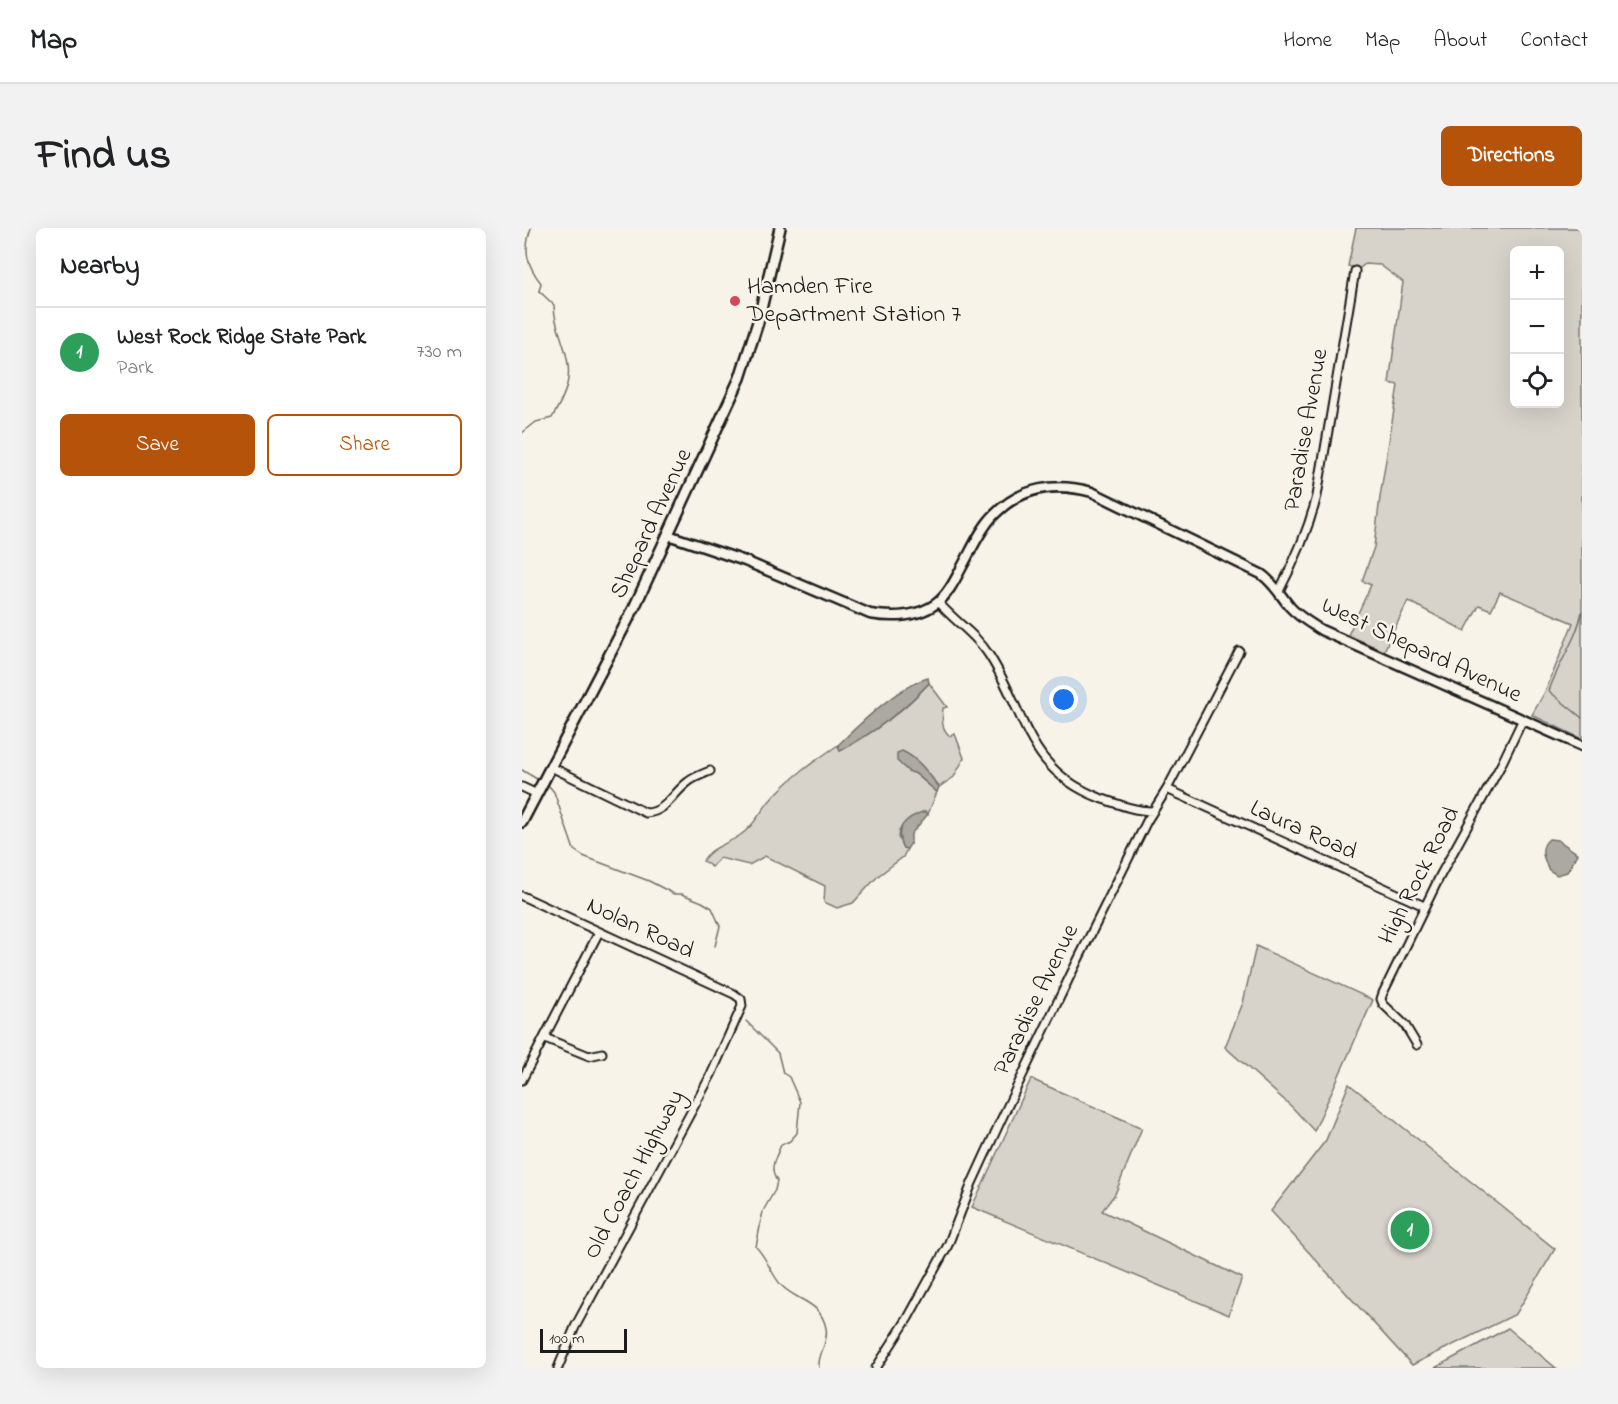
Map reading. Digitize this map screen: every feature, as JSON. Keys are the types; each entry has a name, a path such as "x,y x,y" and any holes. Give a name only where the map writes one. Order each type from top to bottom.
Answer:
{"main road":[{"name":"Shepard Avenue","path":"522,822 627,623 740,378 758,322 780,228"}],"street":[{"name":"Paradise Avenue","path":"1279,591 1308,530 1317,496 1355,271"},
{"name":"West Shepard Avenue","path":"938,603 994,515 1010,502 1046,486 1068,486 1092,492 1250,568 1270,580 1284,600 1300,616 1321,630 1582,746"},
{"path":"668,535 745,561 870,614 888,617 907,615 938,603 985,649 1005,684 1031,741 1056,773 1085,792 1141,811 1153,811"},
{"name":"Paradise Avenue","path":"876,1368 909,1318 948,1245 972,1183 1013,1093 1153,811 1167,789 1239,651"},
{"name":"High Rock Road","path":"1418,1045 1405,1025 1383,1004 1381,999 1424,906 1501,765 1523,719"},
{"path":"551,767 646,813 655,812 664,807 689,781 710,771"},
{"path":"522,787 537,794"},
{"name":"Laura Road","path":"1167,789 1424,906"},
{"name":"Nolan Road","path":"522,896 741,999"},
{"path":"522,1080 599,932"},
{"name":"Old Coach Highway","path":"558,1368 580,1318 711,1074 739,1015 742,1006 741,999"},
{"path":"545,1038 589,1056 602,1053"}],"shaded area":[{"path":"1356,228 1582,228 1582,739 1532,715 1546,690 1573,623 1500,592 1491,610 1479,605 1465,631 1408,601 1384,651 1348,635 1371,585 1362,581 1374,547 1398,385 1389,383 1403,282 1380,265 1365,264 1359,269 1348,266"},
{"path":"928,678 929,683 898,712 876,729 840,751 838,745 892,697 916,682"},
{"path":"929,683 947,707 943,708 944,727 950,736 955,734 964,758 954,777 939,787 930,776 916,774 937,792 928,814 925,811 899,831 898,837 903,848 907,849 903,857 878,876 853,903 837,908 824,902 825,886 765,856 749,865 720,858 712,867 703,861 714,849 745,832 771,799 813,762 838,745 840,751 876,729 899,712"},
{"path":"902,751 918,762 927,772 939,787 937,792 897,761 897,753"},
{"path":"925,811 928,814 911,834 911,843 907,849 903,848 899,835 900,829 912,817"},
{"path":"1549,839 1558,840 1578,854 1567,872 1557,875 1549,870 1543,850"},
{"path":"1256,946 1373,1000 1314,1131 1292,1107 1225,1047 1243,1003"},
{"path":"1031,1079 1142,1128 1115,1194 1102,1211 1242,1278 1229,1315 972,1207"},
{"path":"1349,1084 1555,1249 1516,1314 1412,1365 1271,1211 1326,1140"},
{"path":"1508,1328 1556,1368 1435,1368"}],"waterway":[{"path":"522,433 536,422 552,418 564,393 569,372 554,305 539,291 541,283 532,270 528,257 527,244 531,228"},
{"path":"1582,611 1576,632 1549,691 1582,718"},
{"path":"522,770 537,779"},
{"path":"549,786 554,792 574,850 583,856 649,881 674,894 682,894 702,902 712,908 720,926 715,946"},
{"path":"746,1021 778,1053 783,1073 789,1077 800,1102 797,1133 790,1141 781,1145 774,1163 773,1172 777,1181 775,1190 763,1211 756,1247 781,1285 813,1307 823,1319 826,1333 819,1368"}],"place":[{"name":"Hamden Fire Department Station 7","path":"735,301"},
{"name":"West Rock Ridge State Park","path":"1410,1230"}]}
